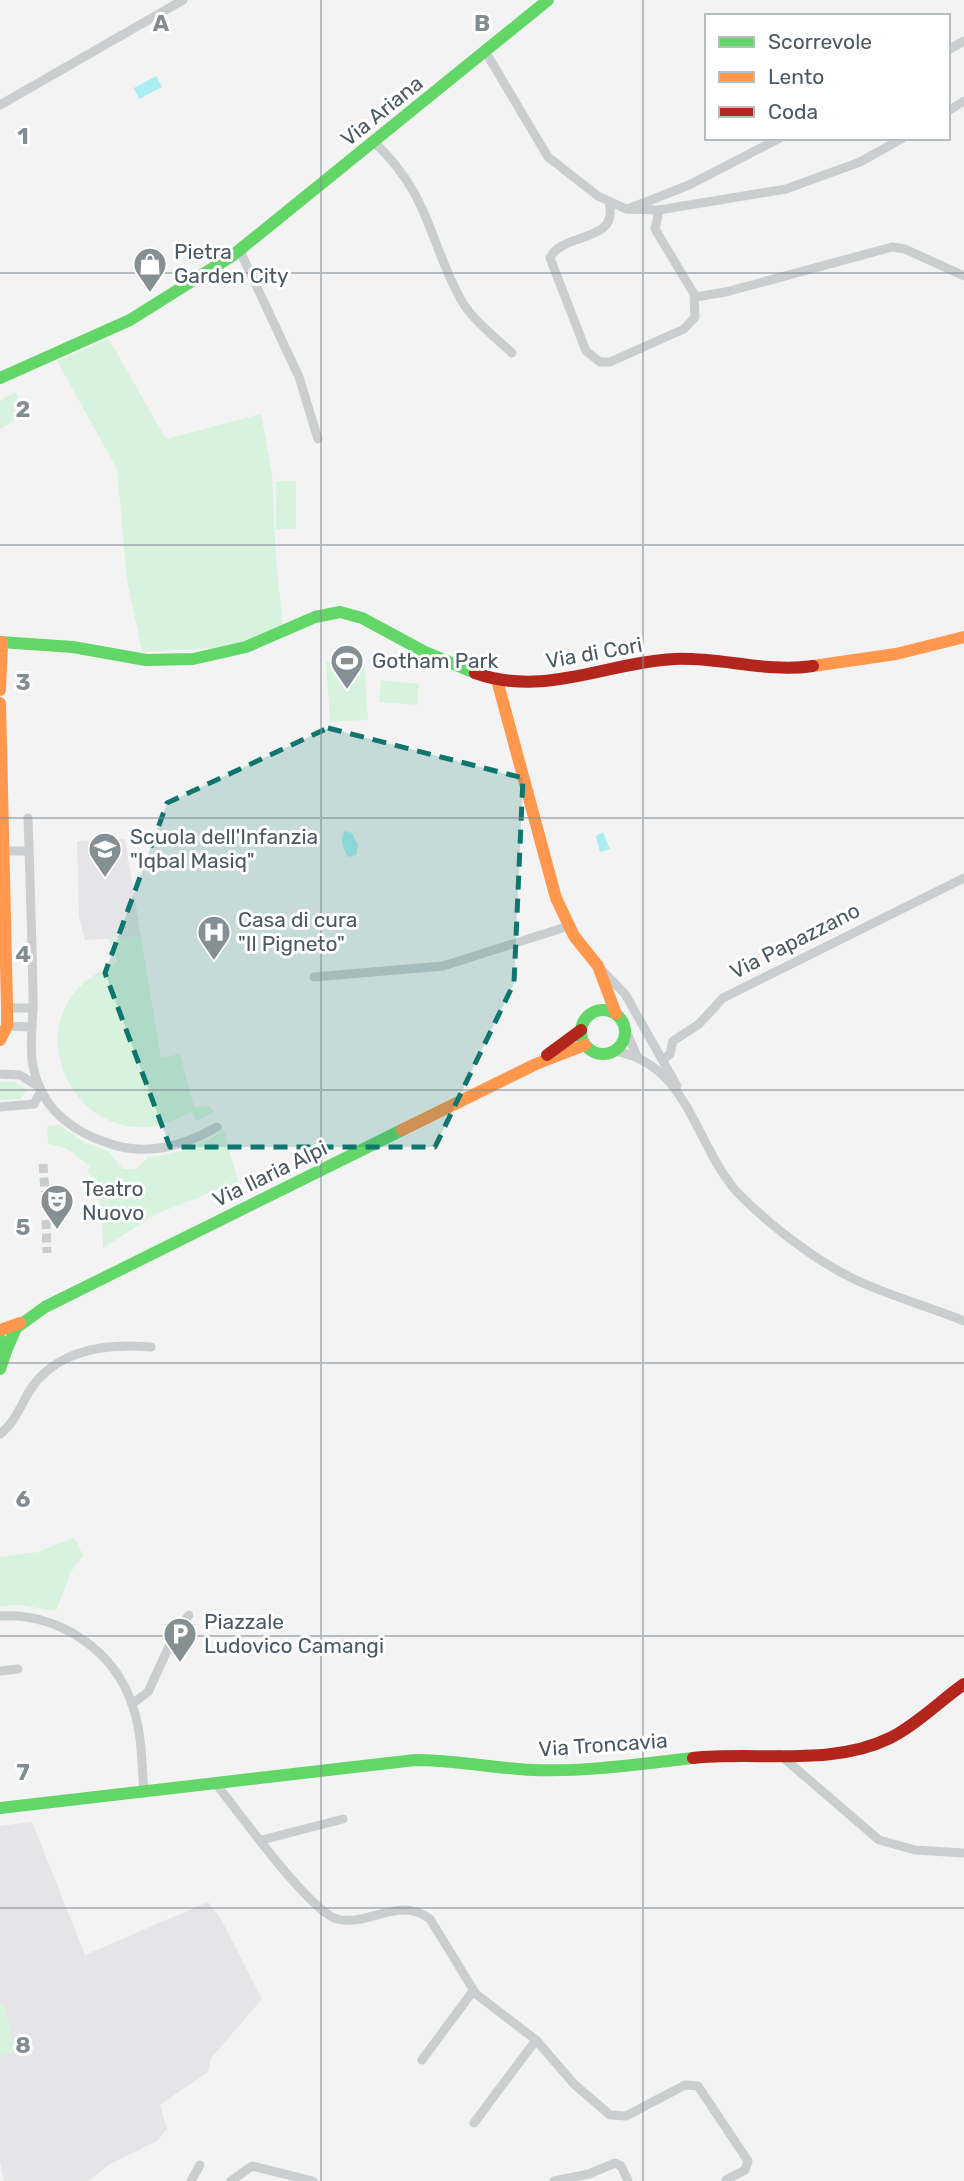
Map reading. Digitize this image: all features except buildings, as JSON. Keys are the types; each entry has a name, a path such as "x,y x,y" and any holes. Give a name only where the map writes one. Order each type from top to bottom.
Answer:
{"street":[{"path":"0,105 183,0"},
{"name":"Via Ariana","path":"0,378 130,320 240,251 548,0"},
{"path":"485,51 545,154 609,202 626,209 659,210 800,185 866,159 900,140"},
{"path":"626,209 688,185 776,140"},
{"path":"374,142 396,164 417,193 461,301 512,353"},
{"path":"609,202 611,217 606,226 558,249 550,258 590,357 598,362 610,362 687,327 696,314 695,297 655,229 659,210"},
{"path":"695,297 726,292 892,247 905,249 964,276"},
{"path":"240,251 296,370 318,439"},
{"name":"Via di Cori","path":"1,642 66,646 146,660 186,660 239,650 315,617 340,612 362,618 425,652 497,680 566,681 644,663 676,659 767,668 800,668 908,652 964,637"},
{"path":"0,690 1,642"},
{"path":"497,680 553,887 569,926 598,967 623,992 664,1059 725,1176 770,1221 847,1275 964,1321"},
{"path":"0,703 4,851 3,966 7,1008 7,1026 0,1040"},
{"path":"28,818 33,1008 30,1027 31,1055 41,1089 55,1111 72,1125 100,1140 123,1148 145,1150 167,1147 217,1127"},
{"path":"4,851 29,851"},
{"name":"Via Papazzano","path":"664,1059 670,1054 673,1041 699,1024 724,997 964,878"},
{"path":"314,977 443,966 569,926"},
{"path":"598,967 603,986 638,1058"},
{"path":"603,986 581,1030 585,1045 598,1053 612,1051 638,1058 679,1091"},
{"path":"7,1008 33,1008"},
{"path":"587,1016 598,1010 616,1014"},
{"path":"7,1026 30,1027"},
{"path":"612,1051 622,1042 625,1029"},
{"name":"Via Ilaria Alpi","path":"536,1064 581,1030"},
{"name":"Via Ilaria Alpi","path":"0,1369 3,1345 23,1322 45,1307 536,1064 585,1045"},
{"path":"0,1074 20,1075 41,1089"},
{"path":"0,1107 32,1105 39,1100 41,1089"},
{"name":"Via Ilaria Alpi","path":"0,1330 23,1322"},
{"path":"0,1434 10,1424 36,1383 65,1359 100,1347 151,1347"},
{"path":"0,1616 36,1619 78,1636 111,1666 132,1704 138,1727 144,1793"},
{"path":"132,1704 148,1692 172,1640"},
{"path":"0,1671 18,1669"},
{"name":"Via Troncavia","path":"0,1808 216,1784 239,1777 415,1760 463,1761 523,1770 583,1770 705,1757 835,1753 879,1744 964,1684"},
{"path":"779,1754 879,1840 915,1850 964,1853"},
{"path":"216,1784 309,1898 331,1916 350,1920 398,1909 424,1915 437,1928 473,1991 496,2012 536,2040 580,2090 613,2116 628,2115 687,2084 698,2086 748,2161 745,2170 726,2180"},
{"path":"262,1840 343,1819"},
{"path":"422,2060 473,1991"},
{"path":"474,2123 536,2040"},
{"path":"554,2181 589,2174 615,2163 622,2167 628,2181"},
{"path":"191,2181 200,2165"},
{"path":"231,2181 243,2169 252,2166 313,2181"}],"highlighted area":[{"path":"328,728 523,778 514,983 435,1147 170,1147 105,973 167,803"}],"shaded area":[{"name":"Scuola dell'Infanzia \"Iqbal Masiq\"","path":"125,839 141,937 85,940 79,916 77,841"},
{"path":"32,1822 85,1955 208,1902 222,1921 262,1999 211,2058 208,2072 160,2105 167,2129 157,2141 110,2164 88,2181 4,2181 0,2161 0,1826"}],"green space":[{"path":"109,339 166,439 261,414 272,473 276,559 283,626 247,643 216,648 142,652 127,580 117,469 57,361"},
{"path":"15,392 27,414 0,429 0,401"},
{"path":"276,481 296,481 296,529 276,529"},
{"name":"Gotham Park","path":"364,660 368,720 330,722 326,662"},
{"name":"Gotham Park","path":"381,680 419,684 417,705 379,702"},
{"path":"141,937 161,1058 180,1054 194,1107 210,1106 214,1112 196,1121 192,1112 150,1127 113,1122 94,1112 79,1098 67,1080 60,1059 58,1038 61,1017 71,997 86,981 118,962 109,939"},
{"path":"0,1082 14,1082 27,1090 20,1099 0,1100"},
{"path":"59,1125 85,1143 108,1151 123,1169 137,1169 148,1157 188,1149 224,1130 238,1182 156,1214 103,1248 101,1208 87,1171 90,1166 66,1148 48,1144 47,1126"},
{"path":"74,1537 83,1555 71,1572 56,1611 19,1605 0,1606 0,1557 38,1552"},
{"path":"0,2004 4,2004 15,2052 0,2056"}],"water":[{"path":"156,76 162,87 139,99 134,88"},
{"path":"345,831 352,833 358,845 356,855 348,857 342,841"},
{"path":"603,832 610,849 600,852 596,836"}],"tunnel":[{"path":"43,1164 45,1192"},
{"path":"46,1220 47,1253"},
{"path":"172,1640 183,1623"}],"traffic: fast":[{"path":"0,378 130,320 232,256 548,0"},
{"path":"0,642 73,647 146,660 193,659 246,647 315,617 340,612 362,618 425,652 475,673"},
{"path":"603,1010 618,1017 625,1032 618,1047 603,1054 588,1047 581,1032 588,1017 603,1010"},
{"path":"6,1351 16,1328 45,1307 402,1130"},
{"path":"0,1339 6,1351 0,1369"},
{"path":"0,1808 415,1760 518,1769 573,1770 693,1758"}],"traffic: slow":[{"path":"813,666 896,654 964,637"},
{"path":"0,690 2,642"},
{"path":"497,680 556,898 574,936 598,966 616,1014"},
{"path":"0,703 7,1008 7,1026 0,1040"},
{"path":"402,1130 536,1064 585,1045"},
{"path":"0,1330 20,1323"}],"traffic: jam":[{"path":"475,673 501,680 526,682 675,659 778,668 813,666"},
{"path":"547,1055 581,1030"},
{"path":"693,1758 819,1755 867,1747 900,1733 964,1684"}],"place":[{"name":"Pietra Garden City","path":"150,294"},
{"name":"Gotham Park","path":"347,691"},
{"name":"Scuola dell'Infanzia \"Iqbal Masiq\"","path":"105,879"},
{"name":"Casa di cura \"Il Pigneto\"","path":"214,962"},
{"name":"Teatro Nuovo","path":"57,1231"},
{"name":"Piazzale Ludovico Camangi","path":"180,1664"}]}
